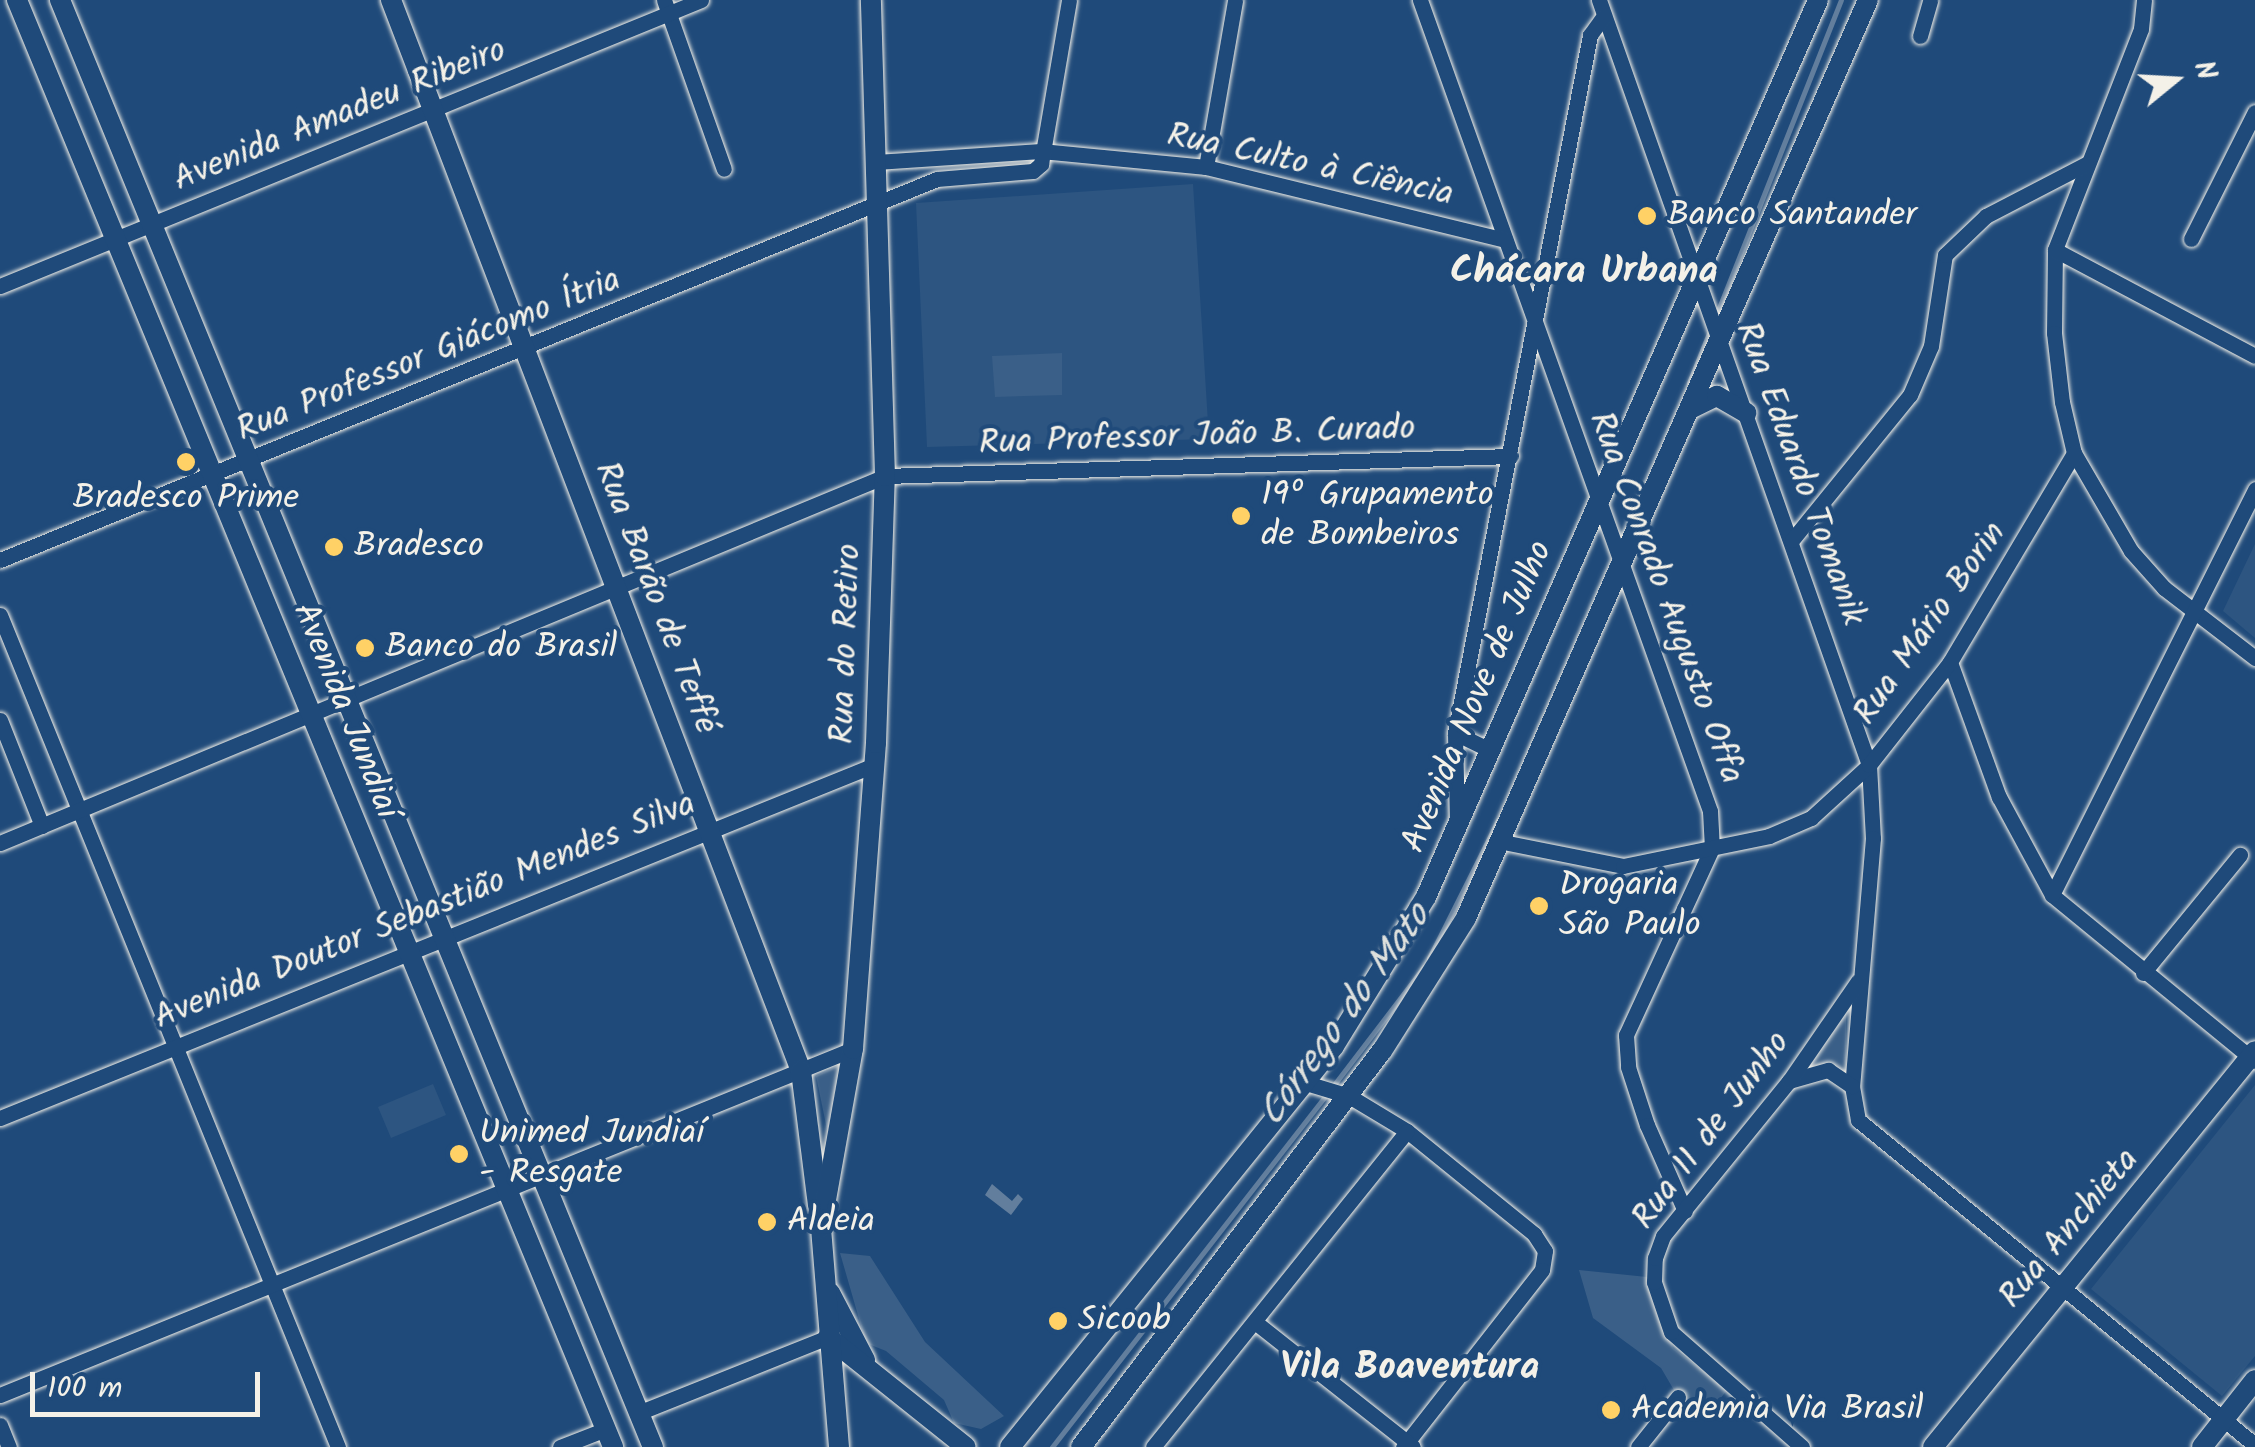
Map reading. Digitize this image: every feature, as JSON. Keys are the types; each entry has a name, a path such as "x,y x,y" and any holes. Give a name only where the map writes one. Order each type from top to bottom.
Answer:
{"main road":[{"name":"Avenida Jundiaí","path":"17,0 610,1438"},
{"name":"Avenida Jundiaí","path":"60,0 544,1172 653,1447"},
{"name":"Rua Barão de Teffé","path":"390,0 801,1071 821,1228"},
{"name":"Rua do Retiro","path":"839,1447 821,1228 854,1049 874,765 885,476 870,0"},
{"name":"Avenida Nove de Julho","path":"1010,1447 1314,1086 1388,963 1457,828 1818,0"},
{"path":"1080,1447 1347,1096 1466,918 1504,842 1690,409 1716,332 1868,0"},
{"path":"1690,409 1717,396 1746,412"},
{"name":"Rua Anchieta","path":"1933,1447 2254,1057"},
{"name":"Rua do Retiro","path":"827,1286 870,1366"},
{"path":"828,1337 870,1366 966,1447"},
{"path":"832,1382 870,1366"},
{"path":"2202,1447 2255,1380"}],"street":[{"path":"0,7 17,0"},
{"name":"Avenida Amadeu Ribeiro","path":"0,286 433,114 666,7 702,0"},
{"path":"879,206 938,179 1033,171 1041,164 1069,0"},
{"path":"1206,167 1235,0"},
{"name":"Rua Conrado Augusto Offa","path":"1420,0 1598,502 1693,753 1710,811 1712,848"},
{"path":"1920,36 1930,0"},
{"path":"2144,0 2141,29 2055,250 2054,333 2074,453 2131,551 2164,588 2194,607 2255,658"},
{"path":"666,7 724,169"},
{"path":"1457,828 1455,733 1511,456 1532,315 1590,34 1602,8"},
{"name":"Rua Eduardo Tomanik","path":"1602,8 1869,764 1873,838 1852,1086"},
{"path":"2192,240 2255,112"},
{"name":"Rua Culto à Ciência","path":"876,162 1041,151 1206,167 1505,240"},
{"path":"1792,540 1910,394 1930,346 1945,255 1986,216 2086,164"},
{"name":"Rua Professor Giácomo Ítria","path":"0,560 879,206"},
{"path":"2055,250 2255,356"},
{"name":"Rua Mário Borin","path":"1504,842 1623,866 1770,836 1811,818 1869,764 1950,662 2074,453"},
{"name":"Rua Professor João B. Curado","path":"885,476 1511,456"},
{"path":"0,843 885,476"},
{"path":"2052,895 2255,489"},
{"path":"0,615 338,1447"},
{"path":"1950,662 1999,797 2052,895 2143,973 2254,1057"},
{"path":"0,720 42,826"},
{"path":"1455,733 1490,750"},
{"name":"Avenida Doutor Sebastião Mendes Silva","path":"0,1118 408,949 874,765"},
{"path":"1685,1210 1647,1125 1628,1067 1626,1034 1712,848"},
{"path":"2143,973 2240,856"},
{"name":"Rua 11 de Junho","path":"1802,1447 1671,1332 1654,1282 1655,1258 1685,1210 1789,1081 1858,981"},
{"path":"0,1395 507,1186 854,1049"},
{"path":"1789,1081 1828,1070 1852,1086 1858,1120 1872,1137 2064,1287 2255,1445"},
{"path":"1255,1322 1408,1445 1542,1270 1545,1251 1534,1234 1407,1131 1347,1096 1314,1086"},
{"path":"1153,1447 1407,1131"},
{"path":"638,1412 828,1337"},
{"path":"1639,1447 1678,1397"},
{"path":"0,1425 9,1447"},
{"path":"560,1447 610,1438"}],"shaded area":[{"path":"1193,184 1209,439 927,447 916,203"},
{"path":"1062,353 1062,395 995,397 992,356"},
{"path":"2255,544 2255,638 2223,611"},
{"path":"1846,1009 1846,1074 1824,1064 1804,1068"},
{"path":"844,1063 829,1139 816,1076"},
{"path":"433,1084 446,1115 391,1138 378,1107"},
{"path":"2255,1085 2255,1356 2222,1396 2091,1289"},
{"path":"992,1184 1012,1201 1018,1194 1023,1199 1011,1215 985,1195"},
{"path":"840,1253 870,1256 925,1342 1004,1416 981,1429 954,1423 944,1400 886,1351 866,1343"},
{"path":"1579,1270 1647,1277 1673,1348 1727,1390 1709,1413 1678,1397 1661,1368 1593,1318"}],"waterway":[{"name":"Córrego do Mato","path":"1715,318 1841,0"},
{"name":"Córrego do Mato","path":"1689,383 1711,328"},
{"name":"Córrego do Mato","path":"1429,958 1498,820"},
{"name":"Córrego do Mato","path":"1333,1086 1424,967"},
{"name":"Córrego do Mato","path":"1052,1447 1327,1094"}],"place":[{"name":"Banco Santander","path":"1647,216"},
{"name":"Bradesco Prime","path":"186,462"},
{"name":"19º Grupamento de Bombeiros","path":"1241,516"},
{"name":"Bradesco","path":"334,547"},
{"name":"Banco do Brasil","path":"365,648"},
{"name":"Drogaria São Paulo","path":"1539,906"},
{"name":"Unimed Jundiaí - Resgate","path":"459,1154"},
{"name":"Aldeia","path":"767,1222"},
{"name":"Sicoob","path":"1058,1321"},
{"name":"Academia Via Brasil","path":"1611,1410"}],"district":[{"name":"Chácara Urbana","path":"1584,273"},
{"name":"Vila Boaventura","path":"1410,1369"}]}
